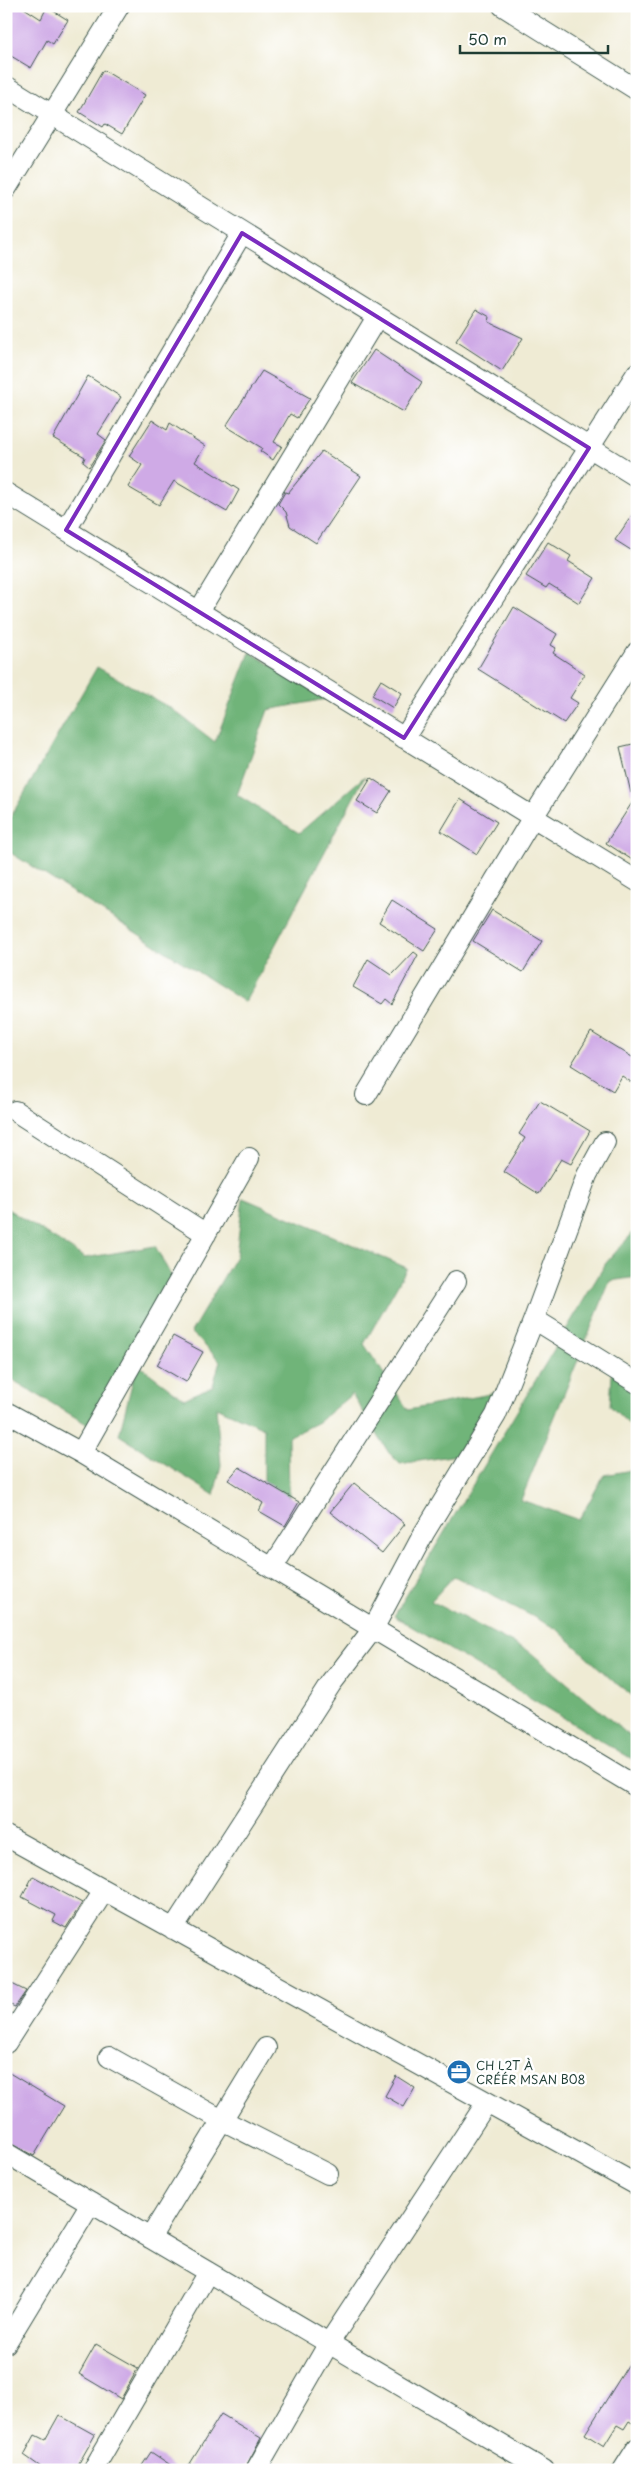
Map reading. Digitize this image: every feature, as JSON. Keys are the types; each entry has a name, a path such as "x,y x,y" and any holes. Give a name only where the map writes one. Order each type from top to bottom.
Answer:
{"street":[{"path":"6,189 119,6"},
{"path":"503,6 637,90"},
{"path":"6,86 637,477"},
{"path":"66,530 242,233"},
{"path":"199,611 378,317"},
{"path":"404,738 637,373"},
{"path":"6,493 637,881"},
{"path":"366,1096 533,817 637,652"},
{"path":"15,1111 206,1234"},
{"path":"173,1929 331,1684 373,1629 424,1533 496,1415 534,1319 586,1175 605,1142"},
{"path":"81,1452 249,1158"},
{"path":"272,1568 456,1281"},
{"path":"534,1319 637,1383"},
{"path":"6,1412 81,1452 637,1787"},
{"path":"6,1836 637,2185"},
{"path":"6,2043 104,1891"},
{"path":"150,2238 266,2048"},
{"path":"109,2056 222,2120 328,2174"},
{"path":"256,2470 329,2343 487,2102"},
{"path":"6,2153 544,2470"},
{"path":"6,2343 91,2203"},
{"path":"93,2470 208,2272"},
{"path":"623,2470 637,2448"}],"highlighted area":[{"path":"242,233 589,448 404,738 66,530"}],"green space":[{"path":"250,652 326,699 268,710 237,795 299,833 365,776 245,1002 6,850 6,825 97,667 172,709 215,742"},
{"path":"243,1198 407,1268 364,1344 408,1410 495,1393 457,1455 400,1464 389,1453 352,1394 318,1422 288,1437 289,1498 264,1504 264,1428 216,1407 221,1465 214,1495 119,1435 137,1364 184,1399 213,1386 220,1361 191,1332 236,1256"},
{"path":"6,1208 85,1258 155,1246 175,1283 95,1429 6,1376"},
{"path":"637,1228 637,1277 610,1281 521,1500 579,1520 604,1475 637,1469 637,1699 613,1681 557,1629 454,1576 431,1601 530,1652 637,1742 637,1762 394,1616 606,1263"},
{"path":"613,1359 637,1375 637,1432 610,1406"}],"building":[{"path":"10,6 21,6 41,19 47,7 68,20 53,44 47,40 31,68 6,53 6,13"},
{"path":"103,70 145,95 122,134 105,124 103,127 79,112"},
{"path":"476,309 490,317 489,322 523,338 502,371 456,341"},
{"path":"374,350 422,382 404,412 352,383"},
{"path":"262,371 310,398 297,418 290,414 274,442 282,446 273,460 260,451 262,448 226,426"},
{"path":"88,376 121,397 98,434 106,440 89,467 83,462 85,457 53,438"},
{"path":"152,420 167,430 170,423 205,446 195,462 239,490 227,512 174,481 159,505 128,487 142,465 129,456"},
{"path":"322,451 361,476 316,543 290,526 286,512 278,504 285,492 288,493"},
{"path":"637,508 637,554 615,540"},
{"path":"548,542 571,556 568,561 595,578 579,603 549,584 546,588 526,576"},
{"path":"514,607 557,634 551,645 556,648 553,653 585,674 570,698 578,703 564,723 478,669"},
{"path":"381,680 402,693 393,708 372,695"},
{"path":"637,743 637,792 631,793 620,747"},
{"path":"371,778 391,791 377,813 357,801"},
{"path":"637,795 637,863 606,843"},
{"path":"460,799 497,822 477,854 441,831"},
{"path":"392,900 438,929 424,951 379,922"},
{"path":"492,910 542,941 523,972 473,941"},
{"path":"414,952 418,955 392,1004 386,999 382,1004 353,987 368,959 392,975"},
{"path":"591,1032 637,1060 637,1086 622,1076 613,1091 571,1065"},
{"path":"540,1101 590,1131 571,1164 561,1159 539,1194 504,1172 525,1138 519,1134"},
{"path":"173,1336 203,1352 186,1382 157,1365"},
{"path":"239,1467 299,1502 285,1526 259,1511 263,1503 228,1480"},
{"path":"354,1483 405,1524 382,1553 330,1512"},
{"path":"33,1876 82,1903 66,1928 53,1921 56,1915 22,1897"},
{"path":"12,1984 26,1991 15,2007 6,2003 6,1996"},
{"path":"6,2071 64,2106 34,2156 6,2141"},
{"path":"396,2076 415,2088 404,2107 385,2096"},
{"path":"96,2344 138,2368 121,2399 79,2374"},
{"path":"637,2351 637,2426 629,2421 624,2429 617,2425 604,2446 585,2434"},
{"path":"221,2414 261,2438 244,2470 186,2470"},
{"path":"59,2415 95,2435 75,2470 45,2470 24,2455 35,2435 45,2440"},
{"path":"151,2452 178,2470 139,2470"}],"place":[{"name":"CH L2T À CRÉÉR MSAN B08","path":"459,2072"}]}
